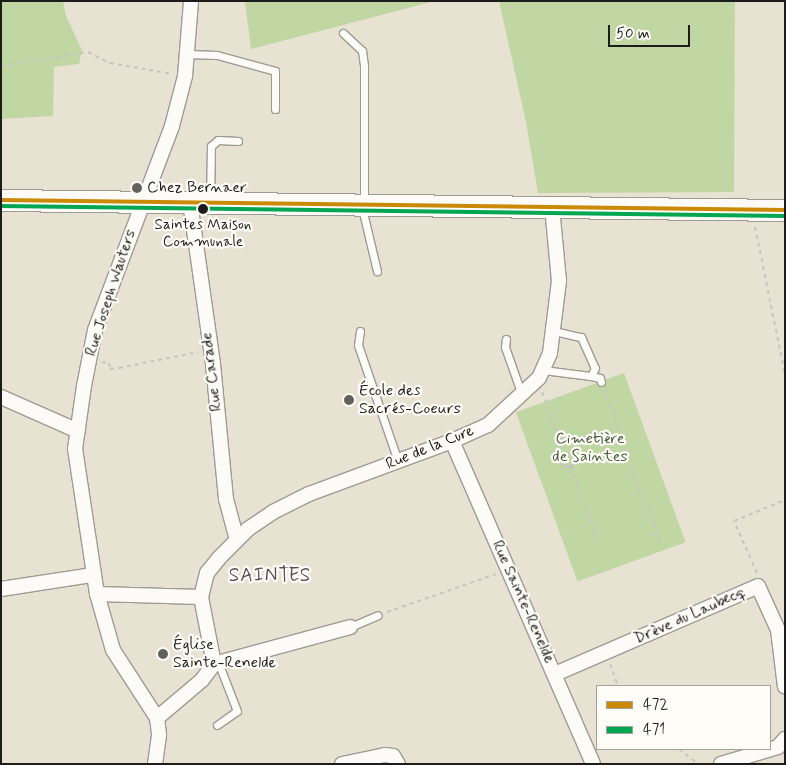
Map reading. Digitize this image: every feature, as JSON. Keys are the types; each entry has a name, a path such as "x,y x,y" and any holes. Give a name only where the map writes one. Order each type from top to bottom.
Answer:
{"main road":[{"path":"1,200 362,203 785,210"}],"street":[{"name":"Rue Joseph Wauters","path":"157,718 113,650 93,575 75,449 88,360 95,330 142,201 151,188 169,134 185,76 191,1"},
{"name":"Rue Carade","path":"200,202 210,350 226,499 237,540"},
{"name":"Rue de la Cure","path":"201,597 207,572 237,540 273,512 310,494 452,442 488,425 522,395 539,376 554,331 559,281 552,207"},
{"path":"1,397 78,431"},
{"name":"Rue Sainte-Renelde","path":"452,442 593,764"},
{"path":"1,589 93,575"},
{"name":"Drève du Laubecq","path":"555,674 758,586 778,630 785,687"},
{"path":"97,594 201,597 216,663"},
{"path":"155,764 159,734 157,718 202,680 216,663 350,627"},
{"path":"771,749 778,747 785,739"},
{"path":"723,763 768,750"},
{"path":"342,764 385,754 392,756 398,764"}],"lane":[{"path":"343,33 362,51 364,66 362,203 377,271"},
{"path":"187,54 217,55 275,71 275,109"},
{"path":"200,202 211,146 218,140 238,141"},
{"path":"360,331 358,345 398,462"},
{"path":"554,331 581,337 595,368 591,376"},
{"path":"506,339 505,347 522,395"},
{"path":"539,376 591,376 600,378 601,382"},
{"path":"350,627 378,614"},
{"path":"216,663 237,711 217,725"}],"path":[{"path":"1,66 88,52 136,69 185,76"},
{"path":"752,210 785,374"},
{"path":"88,360 109,363 110,369 210,350"},
{"path":"539,376 566,452"},
{"path":"601,382 659,542"},
{"path":"566,452 562,458 564,464 571,467 597,539"},
{"path":"566,452 574,454 576,461 571,467"},
{"path":"758,586 757,569 734,521 785,500"},
{"path":"378,614 509,569"},
{"path":"606,652 618,685"},
{"path":"680,750 698,764"}],"green space":[{"path":"1,1 63,1 66,16 82,50 79,64 54,67 53,116 1,119"},
{"path":"245,1 435,1 251,49"},
{"path":"499,1 735,1 734,192 538,193 526,122"},
{"name":"Cimetière de Saintes","path":"624,373 686,542 577,581 516,412"}],"transit line":[{"name":"472","path":"1,200 785,210"},
{"name":"471","path":"1,206 785,216"}],"place":[{"name":"Chez Bernaer","path":"137,188"},
{"name":"Saintes Maison Communale","path":"203,209"},
{"name":"École des Sacrés-Coeurs","path":"349,400"},
{"name":"Église Sainte-Renelde","path":"163,654"}],"district":[{"name":"SAINTES","path":"270,576"}]}
